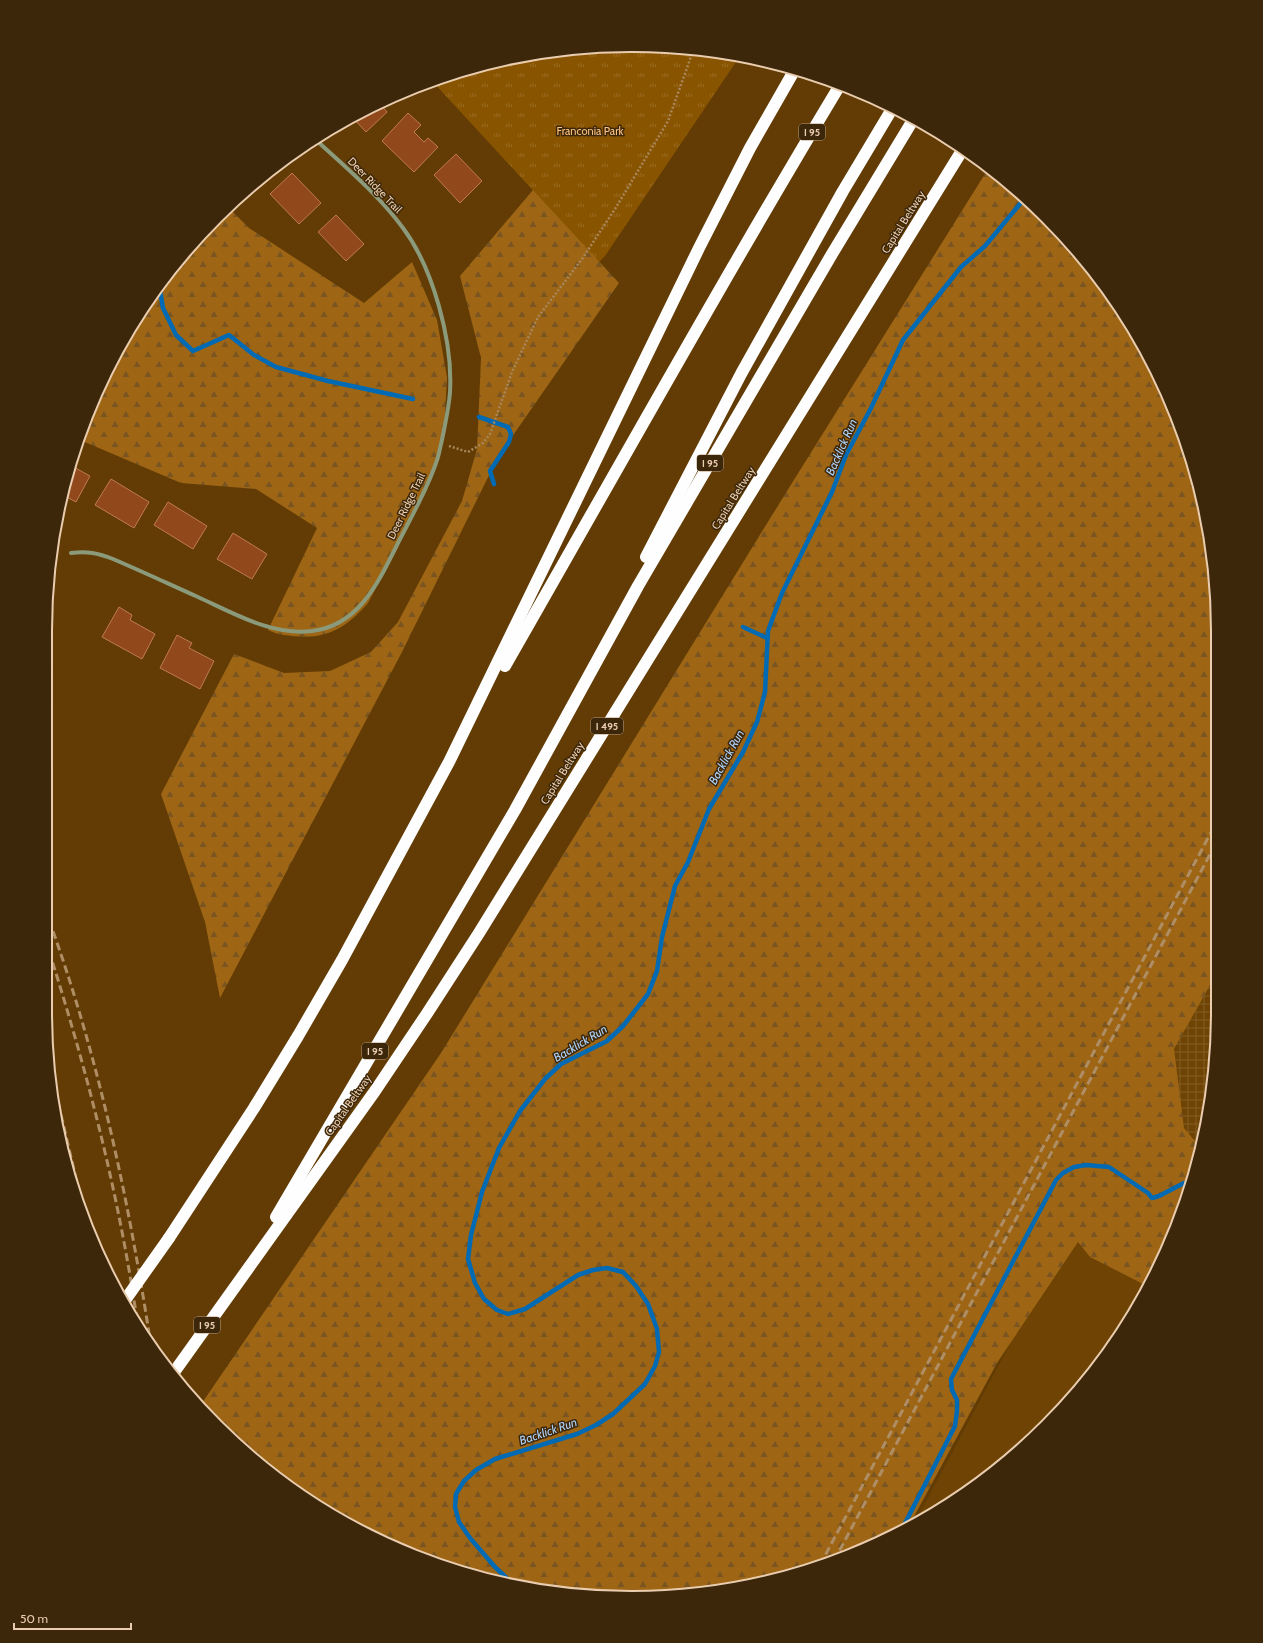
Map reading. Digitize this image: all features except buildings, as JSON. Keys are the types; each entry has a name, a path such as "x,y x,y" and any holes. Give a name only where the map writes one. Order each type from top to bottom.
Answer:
{"highway":[{"path":"449,762 699,248 750,148 792,75"},
{"name":"I 95","path":"128,1296 250,1115 298,1036 346,953 449,762 659,394 784,178 837,90"},
{"path":"784,178 843,92"},
{"path":"515,810 741,374 843,191 890,113"},
{"name":"I 95","path":"232,1291 515,810 638,586 832,254 910,124"},
{"name":"Capital Beltway","path":"176,1369 375,1091 483,926 960,155"}],"street":[{"name":"Deer Ridge Trail","path":"71,553 97,553 239,616 285,632 314,631 330,626 347,618 361,606 376,586 423,494 437,462 450,391 448,357 439,302 423,261 404,229 382,201 320,144"}],"path":[{"path":"441,444 468,452 483,443 490,434 512,372 538,317 582,259 616,209 668,121 691,55"}],"shaded area":[{"path":"1211,966 1210,1049 1200,1125 1180,1198 1166,1234 1081,1211"},
{"path":"1081,1211 1160,1249 1133,1301 1113,1333 1067,1394 1014,1447 953,1493 919,1514"}],"green space":[{"name":"Franconia Park","path":"594,53 669,53 736,62 605,256 599,262 437,86 518,63"},
{"path":"985,173 1014,196 1067,249 1113,310 1133,342 1151,375 1167,410 1180,445 1200,518 1210,594 1211,983 1174,1049 1184,1128 1196,1142 1180,1198 1167,1233 1142,1284 1090,1257 1078,1242 997,1363 914,1517 888,1531 853,1547 818,1560 781,1571 745,1580 669,1590 594,1590 556,1586 518,1580 445,1560 410,1547 375,1531 310,1493 249,1447 203,1401 441,1053 787,491"},
{"path":"533,190 619,283 498,457 402,652 220,998 205,922 161,794 234,654 284,673 330,671 371,652 398,622 462,501 477,449 481,358 460,276"},
{"path":"233,212 249,228 364,303 412,262 437,320 447,377 444,432 427,490 368,603 360,612 344,625 335,630 316,636 292,636 268,630 317,528 256,489 181,483 84,442 96,410 112,375 150,310 196,249"}],"waterway":[{"name":"Backlick Run","path":"505,1577 470,1538 459,1522 455,1507 456,1494 464,1481 476,1470 495,1459 577,1434 596,1425 613,1414 645,1384 655,1366 659,1352 657,1329 648,1304 636,1286 623,1272 607,1268 593,1270 578,1275 525,1309 508,1314 497,1310 484,1299 475,1283 468,1259 471,1235 482,1192 499,1148 520,1111 545,1079 561,1064 607,1041 623,1026 648,994 657,971 662,937 675,886 688,862 709,809 743,752 757,722 765,692 768,631 782,593 832,492 846,455 871,408 903,340 961,267 985,246 1021,203"},
{"path":"161,295 163,308 176,335 193,351 229,335 254,355 276,367 328,381 413,399"},
{"path":"479,417 508,427 511,434 509,442 490,471 494,484"},
{"path":"743,627 767,638"},
{"path":"906,1521 955,1426 957,1400 952,1390 951,1379 1056,1180 1063,1173 1074,1167 1086,1165 1109,1167 1148,1193 1152,1198 1184,1183"}],"railway":[{"path":"824,1558 1211,832"},
{"path":"839,1552 1211,852"},
{"path":"52,929 83,1024 110,1130 133,1238 148,1330"},
{"path":"52,961 90,1090 122,1232 135,1310"},
{"path":"62,1120 70,1153"}]}
